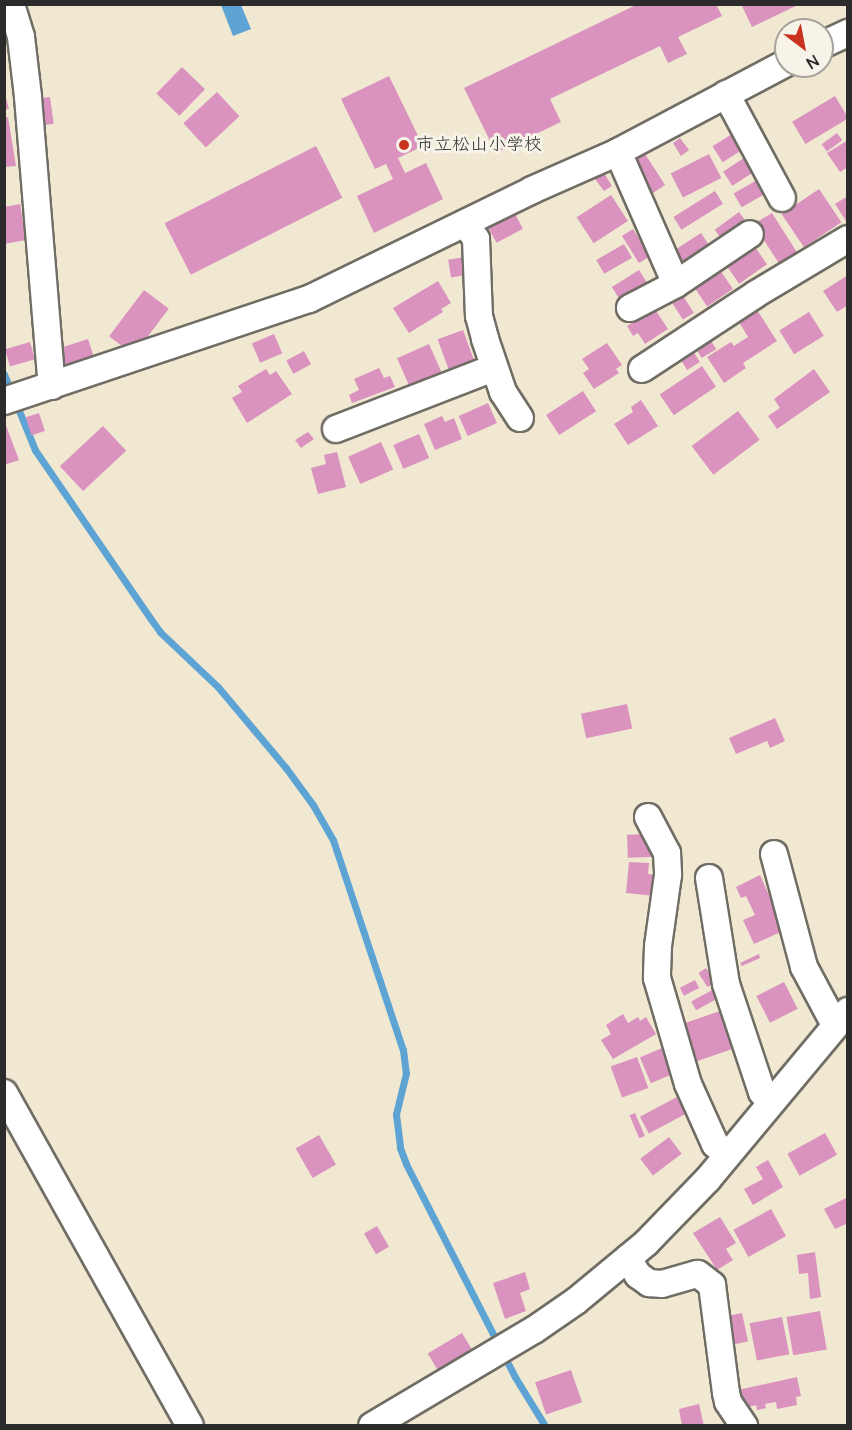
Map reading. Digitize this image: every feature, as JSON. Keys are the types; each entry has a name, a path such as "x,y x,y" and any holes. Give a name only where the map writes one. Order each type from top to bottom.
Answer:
{"street":[{"path":"11,4 21,38 28,97 52,386"},
{"path":"834,39 848,33"},
{"path":"4,401 309,299 532,190 618,152 774,69"},
{"path":"726,94 782,198"},
{"path":"618,152 676,284"},
{"path":"466,224 476,239 479,316 493,368 503,392 520,418"},
{"path":"630,308 676,284 750,234"},
{"path":"642,369 756,294 848,239"},
{"path":"336,429 493,368"},
{"path":"648,817 667,853 668,875 658,946 657,978 688,1084 714,1144 728,1155"},
{"path":"386,1422 534,1330 628,1258 676,1213 728,1155 842,1018 804,967 774,854"},
{"path":"709,878 726,984 762,1092 771,1102"},
{"path":"4,1093 190,1425"},
{"path":"628,1258 638,1275 649,1283 662,1284 698,1274 712,1285 728,1402 744,1425"}],"water":[{"path":"221,5 241,5 251,29 233,36"}],"building":[{"path":"638,4 716,4 722,16 678,37 687,54 668,63 660,46 550,99 561,122 496,153 464,88"},
{"path":"741,4 800,4 752,27"},
{"path":"182,67 205,89 179,116 156,94"},
{"path":"389,76 423,146 398,158 405,173 426,163 443,199 374,233 357,196 393,179 386,164 375,169 341,99"},
{"path":"4,90 9,109 4,110"},
{"path":"217,92 240,116 206,148 183,123"},
{"path":"835,96 848,119 806,144 792,122"},
{"path":"50,97 54,124 41,126 37,99"},
{"path":"8,117 16,166 4,167 4,118"},
{"path":"837,133 842,140 827,151 822,144"},
{"path":"732,134 742,150 723,162 712,146"},
{"path":"680,138 689,150 681,156 673,143"},
{"path":"848,140 848,167 840,172 827,153"},
{"path":"316,146 342,198 191,275 165,223"},
{"path":"645,154 665,185 653,193 632,162"},
{"path":"709,154 721,178 683,198 671,174"},
{"path":"744,158 753,172 732,186 723,172"},
{"path":"604,173 612,186 604,191 595,179"},
{"path":"757,180 765,194 742,207 734,194"},
{"path":"819,189 841,222 804,247 782,214"},
{"path":"715,191 723,204 681,230 673,217"},
{"path":"611,195 628,221 593,243 577,217"},
{"path":"848,196 848,224 835,204"},
{"path":"20,204 26,240 4,244 4,207"},
{"path":"514,212 523,229 496,243 488,226"},
{"path":"739,212 750,227 726,245 715,230"},
{"path":"772,213 798,254 780,265 758,231 761,229 757,222"},
{"path":"633,229 650,256 639,263 622,236"},
{"path":"701,233 712,250 685,267 674,250"},
{"path":"624,244 632,258 604,274 596,260"},
{"path":"755,247 767,264 739,284 727,267"},
{"path":"465,257 468,275 451,277 448,260"},
{"path":"639,270 651,289 624,306 612,287"},
{"path":"720,270 733,289 707,306 694,287"},
{"path":"848,275 848,305 837,312 823,291"},
{"path":"438,281 451,303 441,309 443,312 409,333 393,308"},
{"path":"144,290 169,309 134,355 109,336"},
{"path":"683,296 694,313 683,320 672,303"},
{"path":"654,308 668,329 645,344 638,333 633,336 627,326"},
{"path":"757,310 777,341 743,363 746,368 724,383 707,357 731,342 734,346 748,337 739,322"},
{"path":"809,312 824,336 794,354 779,331"},
{"path":"463,330 474,360 449,369 438,339"},
{"path":"274,334 282,353 260,363 252,343"},
{"path":"88,339 96,363 59,375 51,351"},
{"path":"710,339 716,349 702,358 695,348"},
{"path":"30,342 35,359 10,366 5,349"},
{"path":"607,343 622,365 616,369 619,373 594,389 583,373 589,369 582,359"},
{"path":"429,344 441,371 409,386 397,358"},
{"path":"304,351 311,364 293,374 286,360"},
{"path":"693,351 700,362 687,370 680,359"},
{"path":"702,366 716,387 674,415 660,395"},
{"path":"379,368 384,378 390,376 395,387 352,403 349,395 359,390 354,379"},
{"path":"266,369 270,375 276,371 292,394 247,423 232,398 242,392 238,386"},
{"path":"814,369 830,392 777,429 768,416 780,408 774,399"},
{"path":"583,391 596,411 559,435 546,415"},
{"path":"641,400 658,426 628,445 614,424 633,412 631,407"},
{"path":"488,403 497,423 468,436 459,416"},
{"path":"738,411 760,440 713,475 692,446"},
{"path":"39,413 45,431 32,435 26,417"},
{"path":"442,416 445,422 454,418 462,439 435,450 424,424"},
{"path":"4,420 19,460 4,465"},
{"path":"103,426 126,451 83,491 60,466"},
{"path":"308,432 314,439 301,448 295,440"},
{"path":"419,434 429,458 403,469 393,445"},
{"path":"381,442 393,469 360,484 348,457"},
{"path":"337,452 346,487 318,494 311,468 326,464 324,455"},
{"path":"627,704 632,728 586,738 581,714"},
{"path":"775,718 785,741 770,748 767,741 736,754 729,738"},
{"path":"650,834 651,857 628,858 627,835"},
{"path":"629,862 649,863 648,874 658,875 656,896 626,893"},
{"path":"760,875 785,930 754,944 743,920 755,915 746,896 741,898 736,887"},
{"path":"759,954 760,958 742,966 740,963"},
{"path":"706,968 715,982 708,987 698,973"},
{"path":"695,980 699,988 684,996 680,988"},
{"path":"784,982 798,1009 770,1023 756,996"},
{"path":"714,989 719,998 696,1010 691,1002"},
{"path":"720,1011 733,1049 696,1062 683,1024"},
{"path":"623,1014 628,1023 638,1017 640,1021 646,1017 656,1034 613,1059 601,1040 611,1034 606,1025"},
{"path":"662,1048 673,1074 651,1083 640,1057"},
{"path":"637,1057 648,1088 622,1098 611,1067"},
{"path":"677,1097 686,1114 649,1133 640,1117"},
{"path":"635,1113 645,1136 639,1138 629,1115"},
{"path":"825,1133 837,1155 800,1176 787,1154"},
{"path":"319,1135 336,1164 313,1178 296,1148"},
{"path":"669,1137 682,1154 653,1175 640,1159"},
{"path":"768,1160 783,1187 753,1205 744,1189 763,1179 756,1167"},
{"path":"848,1197 848,1223 835,1229 824,1209"},
{"path":"771,1209 786,1236 748,1257 733,1230"},
{"path":"720,1217 736,1243 726,1249 733,1260 717,1270 693,1233"},
{"path":"377,1226 389,1247 376,1254 364,1234"},
{"path":"815,1252 821,1297 810,1299 808,1273 799,1274 797,1255"},
{"path":"525,1272 530,1289 520,1293 526,1311 505,1319 493,1283"},
{"path":"820,1311 827,1349 793,1355 787,1317"},
{"path":"742,1313 748,1341 732,1345 726,1316"},
{"path":"782,1317 789,1354 757,1361 750,1323"},
{"path":"462,1333 473,1351 439,1372 428,1354"},
{"path":"571,1370 582,1402 546,1415 535,1382"},
{"path":"797,1377 801,1396 796,1397 797,1405 777,1409 776,1402 765,1404 766,1408 757,1410 756,1405 737,1410 733,1391"},
{"path":"699,1404 704,1426 682,1426 679,1409"}],"waterway":[{"path":"4,374 35,450 150,618 160,632 218,687 286,768 313,805 333,840 403,1050 406,1073 396,1114 400,1148 406,1164 515,1377 545,1426"}],"place":[{"name":"市立松山小学校","path":"404,145"}]}
